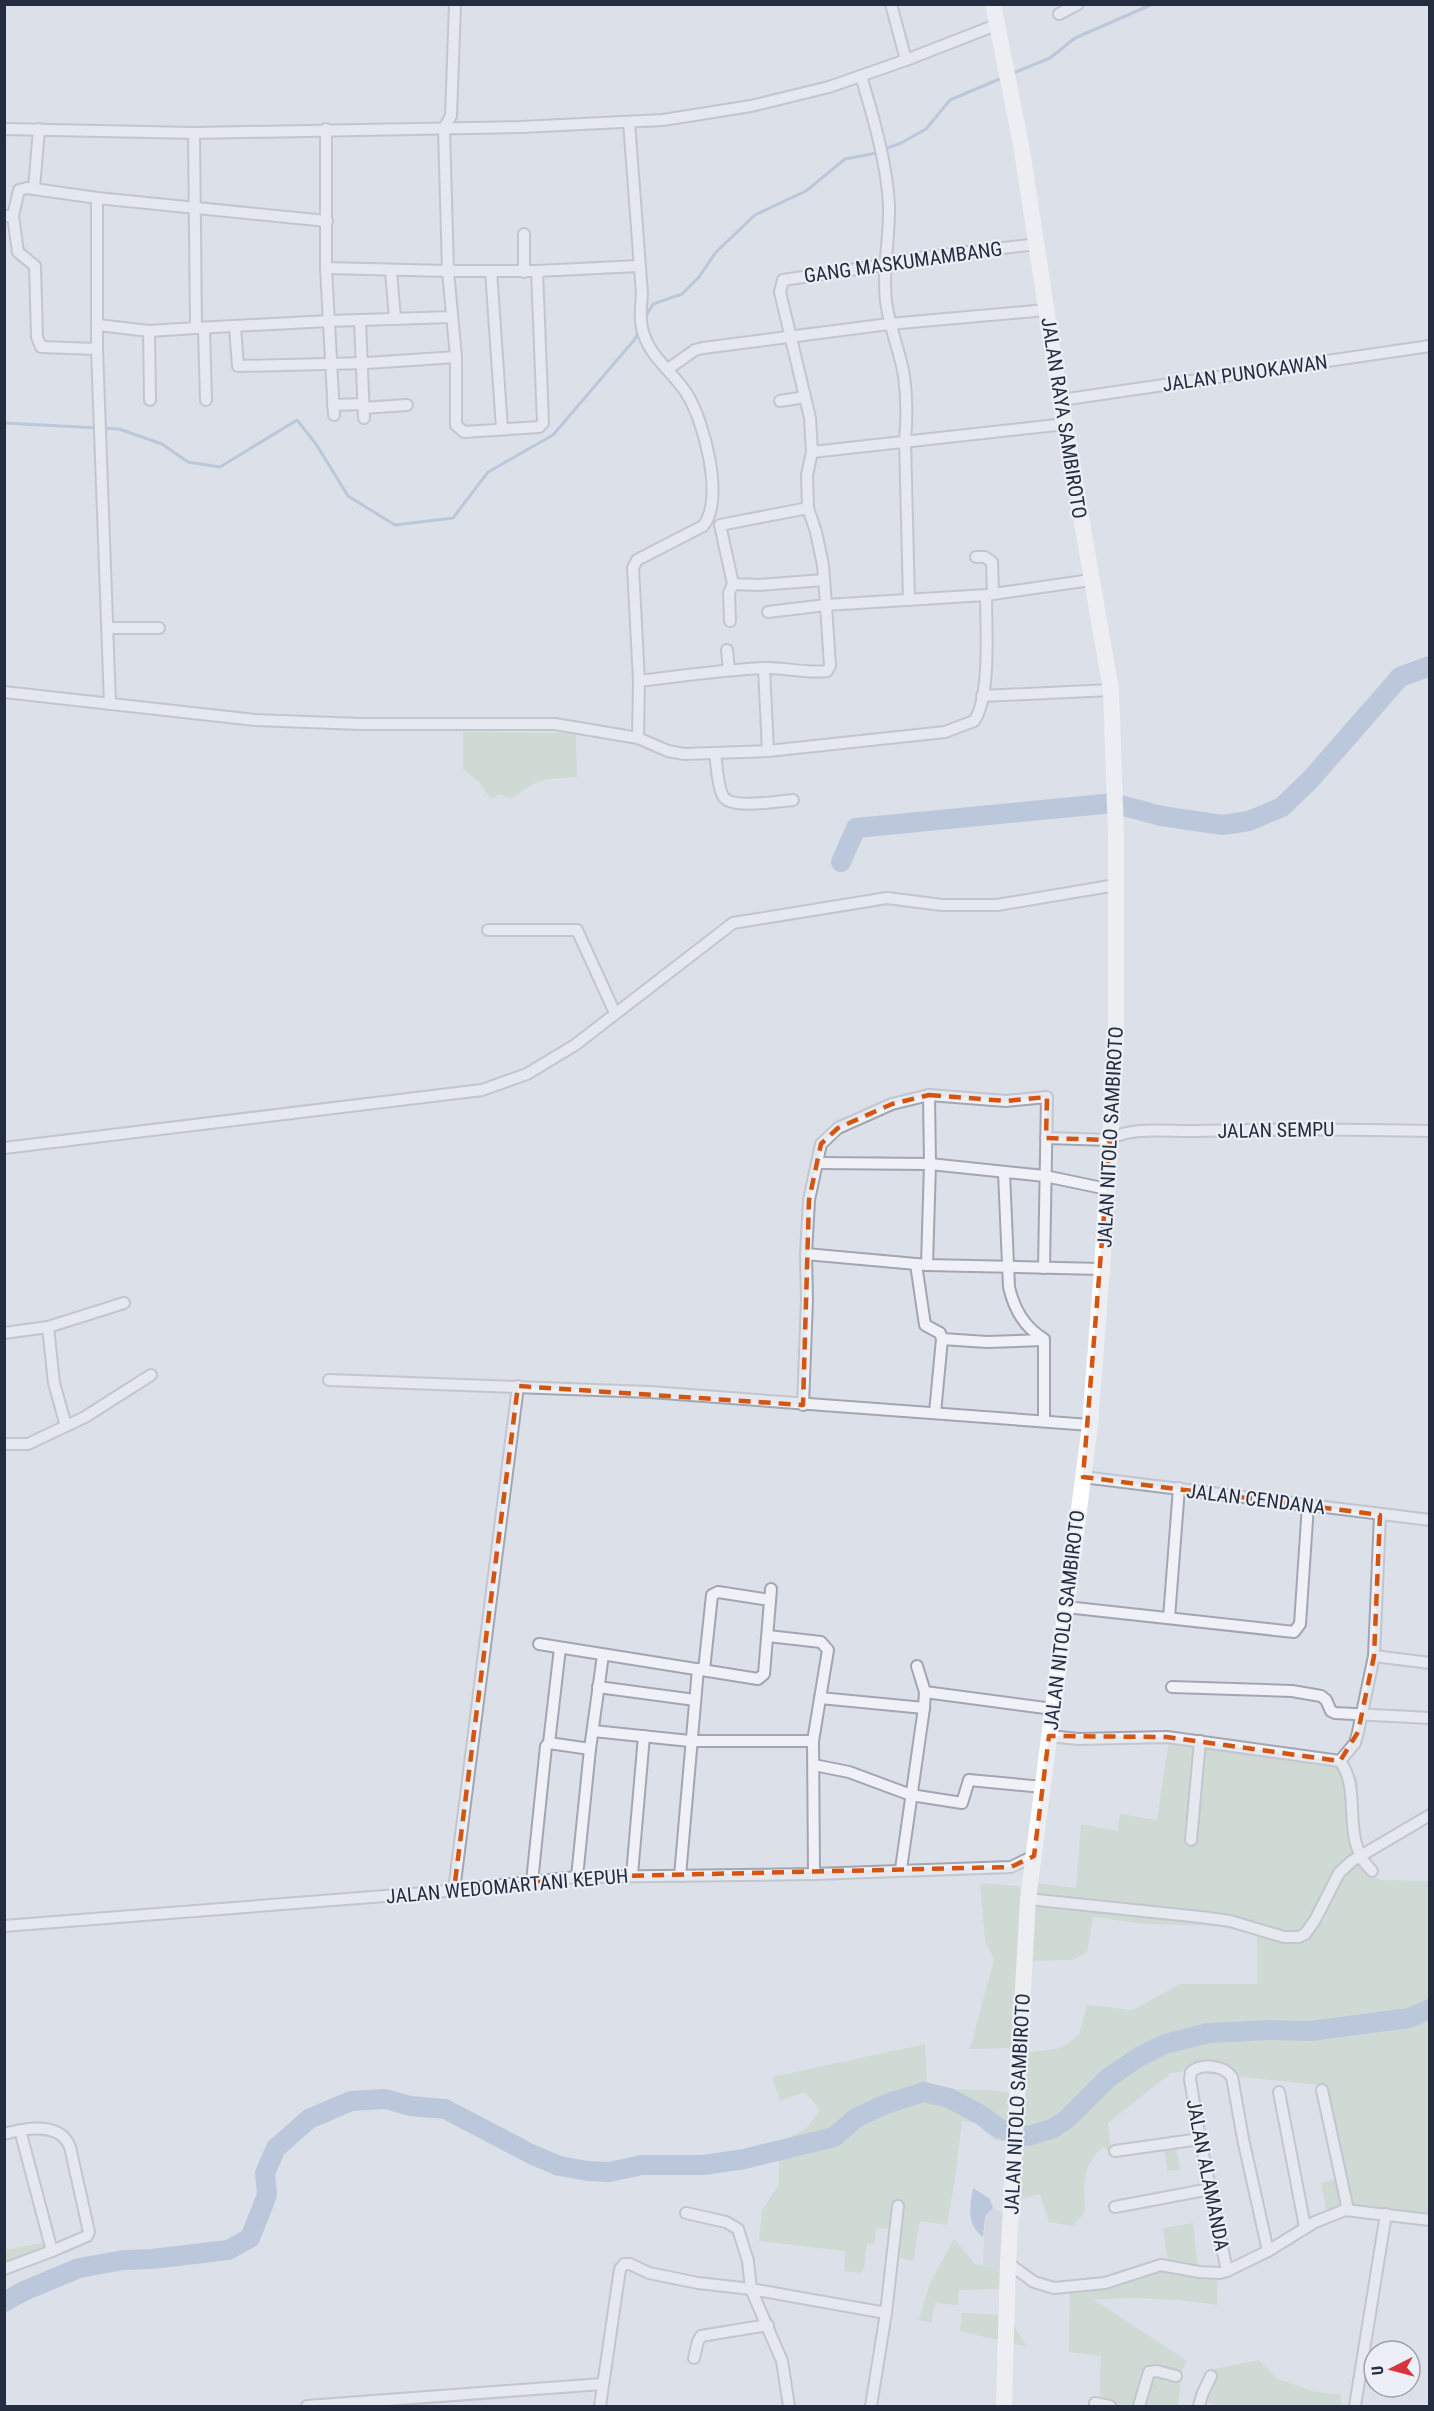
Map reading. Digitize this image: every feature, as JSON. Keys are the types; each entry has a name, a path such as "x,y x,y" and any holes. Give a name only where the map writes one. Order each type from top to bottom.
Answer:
{"street":[{"path":"455,4 451,116 444,128 448,271 456,357 456,425 464,432 539,427 543,423 537,271"},
{"path":"891,4 906,60"},
{"name":"JALAN RAYA SAMBIROTO","path":"993,4 1037,244 1046,310 1111,690 1116,834"},
{"path":"1059,14 1078,4"},
{"path":"4,129 194,132 444,128 663,120 751,106 829,87 996,25"},
{"path":"861,76 878,142 889,205 884,265 889,324 904,375 908,417 905,440 909,600"},
{"path":"629,122 643,333 654,356 668,369 689,396 698,418 711,465 712,511 706,523 637,560 633,568 639,681 638,738"},
{"path":"34,188 39,129"},
{"path":"326,129 326,268 334,410 363,410 407,405"},
{"path":"194,132 200,328 206,399"},
{"path":"96,349 41,347 37,337 35,266 18,252 9,216 18,190 34,188 97,198 327,220"},
{"path":"97,198 98,324 96,349 110,704"},
{"path":"524,234 524,272"},
{"name":"GANG MASKUMAMBANG","path":"790,335 780,292 783,279 884,265 909,259 1037,244"},
{"path":"326,268 524,272 639,266"},
{"path":"391,271 394,319"},
{"path":"491,272 502,429"},
{"path":"668,369 695,350 703,348 889,324 1046,310"},
{"path":"98,324 149,331 452,317"},
{"path":"360,321 363,410"},
{"path":"236,327 238,366 361,363 456,357"},
{"path":"149,331 150,400"},
{"path":"639,681 764,668 793,672 828,671 830,666 824,580 816,532 808,508 807,475 812,452 810,418 790,335"},
{"name":"JALAN PUNOKAWAN","path":"1061,400 1430,346"},
{"path":"780,401 805,397"},
{"path":"812,452 1065,424"},
{"path":"706,523 720,525 808,508"},
{"path":"720,525 733,584 729,593 730,621"},
{"path":"4,692 255,720 305,723 555,724 638,738 650,745 684,754 768,751 945,732 974,721 978,716 982,696 992,562 985,557 976,557"},
{"path":"733,584 824,580"},
{"path":"768,612 826,605 990,594 1091,580"},
{"path":"107,628 159,628"},
{"path":"727,650 729,670"},
{"path":"764,668 768,751"},
{"path":"982,696 1111,690"},
{"path":"715,753 720,788 728,802 745,804 793,800"},
{"name":"JALAN NITOLO SAMBIROTO","path":"1004,2406 1008,2263 1028,1899 1090,1425 1113,1134 1116,1046 1116,834"},
{"path":"4,1148 482,1090 527,1074 575,1045 733,923 887,898 942,905 997,905 1116,885"},
{"path":"488,930 577,930 615,1013"},
{"path":"929,1095 930,1164 922,1265 925,1325 940,1333 942,1339 935,1413"},
{"path":"803,1405 809,1200 821,1144 838,1128 892,1104 929,1095 1006,1101 1047,1097 1044,1268"},
{"name":"JALAN SEMPU","path":"1046,1138 1300,1129 1430,1131"},
{"path":"817,1163 930,1164 1045,1176 1107,1189"},
{"path":"1004,1173 1006,1267 1011,1299 1030,1331 1044,1340"},
{"path":"806,1254 922,1265 1102,1269"},
{"path":"4,1333 48,1327 124,1303"},
{"path":"48,1327 54,1383 66,1426"},
{"path":"942,1339 987,1342 1044,1340"},
{"path":"1044,1340 1044,1420"},
{"path":"4,1444 28,1444 85,1418 151,1375"},
{"path":"330,1380 650,1392 1090,1425"},
{"path":"453,1890 518,1386"},
{"name":"JALAN CENDANA","path":"1083,1477 1430,1520"},
{"path":"1169,1618 1179,1488"},
{"path":"1066,1607 1289,1632 1298,1629 1308,1505"},
{"path":"1340,1761 1355,1743 1374,1656 1380,1515"},
{"path":"539,1644 701,1669 759,1679 763,1677 771,1595 717,1592 712,1595 701,1669 695,1700 690,1741 680,1876"},
{"path":"768,1636 821,1642 828,1650 813,1741 814,1874"},
{"path":"532,1882 546,1746 549,1743 560,1648"},
{"path":"577,1877 590,1749 603,1654"},
{"path":"1374,1656 1430,1664"},
{"path":"901,1869 924,1708 925,1692 917,1666"},
{"path":"598,1687 695,1700"},
{"path":"1172,1687 1292,1691 1321,1696 1326,1700 1331,1711 1335,1713 1430,1718"},
{"path":"925,1692 1053,1709"},
{"path":"820,1698 924,1708"},
{"path":"593,1731 690,1741 813,1741"},
{"path":"632,1875 644,1736"},
{"path":"1049,1736 1078,1739 1167,1737 1340,1761"},
{"path":"1191,1840 1200,1741"},
{"path":"549,1743 590,1749"},
{"path":"1340,1761 1349,1779 1356,1844 1360,1856 1372,1871"},
{"path":"814,1765 849,1772 911,1795 962,1803 969,1780 1043,1787"},
{"path":"1028,1899 1121,1907 1221,1920 1294,1938 1305,1934 1339,1873 1352,1861 1430,1815"},
{"name":"JALAN WEDOMARTANI KEPUH","path":"4,1926 453,1890 577,1877 814,1874 901,1869 1011,1867 1034,1856"},
{"path":"1011,1867 1030,1880"},
{"name":"JALAN ALAMANDA","path":"1227,2271 1200,2139 1190,2079 1192,2070 1207,2067 1225,2070 1232,2077 1268,2251"},
{"path":"1322,2090 1348,2210"},
{"path":"1279,2092 1305,2227"},
{"path":"4,2134 20,2130 48,2129 66,2138 70,2146 89,2232 87,2236 4,2270"},
{"path":"20,2130 52,2251"},
{"path":"1115,2151 1200,2139"},
{"path":"1115,2207 1210,2189"},
{"path":"871,2406 886,2313 898,2206"},
{"path":"1008,2263 1037,2283 1057,2288 1105,2283 1161,2265 1208,2273 1227,2271 1268,2251 1305,2227 1327,2216 1348,2210 1429,2219"},
{"path":"686,2213 726,2222 738,2229 748,2261 752,2289 782,2361 789,2406"},
{"path":"1355,2406 1386,2214"},
{"path":"600,2406 620,2269 624,2264 630,2264 649,2273 698,2283 752,2289 886,2313"},
{"path":"694,2358 698,2341 708,2333 768,2325"},
{"path":"1139,2406 1149,2372 1157,2371 1176,2376"},
{"path":"1199,2406 1211,2376"},
{"path":"307,2406 602,2384"},
{"path":"1095,2406 1095,2403 1110,2406"}],"highlighted area":[{"path":"929,1095 1006,1101 1047,1097 1046,1138 1110,1140 1083,1477 1380,1515 1374,1656 1358,1732 1340,1761 1167,1737 1049,1736 1034,1856 1011,1867 577,1877 454,1890 518,1386 803,1405 809,1200 821,1144 838,1128 892,1104"}],"shaded area":[{"path":"993,2208 1013,2220 1009,2271 983,2265 985,2216"}],"green space":[{"path":"463,732 576,733 577,777 548,779 535,783 510,799 500,794 491,799 480,783 463,769"},
{"path":"1169,1740 1340,1761 1358,1779 1357,1853 1371,1876 1381,1880 1429,1881 1429,2220 1327,2214 1321,2183 1341,2178 1318,2085 1186,2071 1171,2073 1108,2123 1111,2153 1103,2147 1087,2169 1084,2184 1085,2212 1072,2226 1049,2222 1040,2194 1014,2201 1018,2143 994,2140 976,2123 962,2121 947,2225 920,2221 913,2261 892,2256 895,2229 877,2228 874,2244 867,2243 864,2268 861,2273 844,2271 845,2251 759,2241 762,2210 779,2184 779,2142 806,2129 820,2110 805,2092 780,2101 772,2077 925,2044 927,2089 989,2090 1021,2095 1024,2053 1062,2048 1079,2035 1087,2005 1133,2010 1180,1984 1257,1984 1257,1927 1145,1924 1093,1917 1087,1953 1072,1960 1031,1961 1033,1883 1076,1888 1081,1824 1118,1831 1120,1814 1157,1820"},
{"path":"980,1883 1019,1886 1025,1900 1019,2048 970,2049 994,1960 985,1941"},
{"path":"1176,2142 1180,2170 1167,2171 1164,2144"},
{"path":"1193,2223 1198,2269 1218,2270 1217,2305 1156,2299 1094,2300 1187,2361 1182,2371 1178,2406 1099,2406 1101,2356 1069,2352 1070,2286 1168,2263 1163,2228"},
{"path":"954,2239 975,2264 1009,2271 1009,2289 959,2290 958,2305 935,2303 931,2323 919,2320 930,2283"},
{"path":"47,2242 49,2251 4,2266 4,2250"},
{"path":"962,2313 1008,2315 1027,2347 960,2331"},
{"path":"1259,2360 1278,2379 1315,2392 1340,2394 1342,2406 1220,2406 1205,2402 1214,2369"}],"water":[{"path":"973,2188 990,2199 993,2208 985,2216 983,2237 972,2221 970,2208"}],"waterway":[{"path":"1011,74 1050,58 1075,38 1153,4"},
{"path":"645,318 653,304 682,294 699,277 716,252 755,215 806,191 845,159 872,154 901,143 926,129 950,100 1002,78"},
{"path":"4,423 119,429 162,444 188,462 220,467 297,420 316,444 348,496 395,525 453,518 488,472 553,435 635,339 640,330"},
{"path":"841,862 856,828 1113,803 1161,816 1223,825 1249,821 1282,807 1311,779 1400,677 1430,666"},
{"path":"4,2302 79,2268 124,2260 228,2250 250,2238 267,2195 265,2173 276,2148 309,2119 351,2101 386,2099 410,2106 445,2109 559,2166 609,2172 642,2165 704,2165 744,2159 834,2137 856,2118 886,2104 924,2092 949,2098 981,2115 1000,2129 1028,2136 1052,2129 1067,2119 1108,2078 1139,2057 1165,2044 1208,2033 1311,2031 1409,2018 1430,2009"}]}
